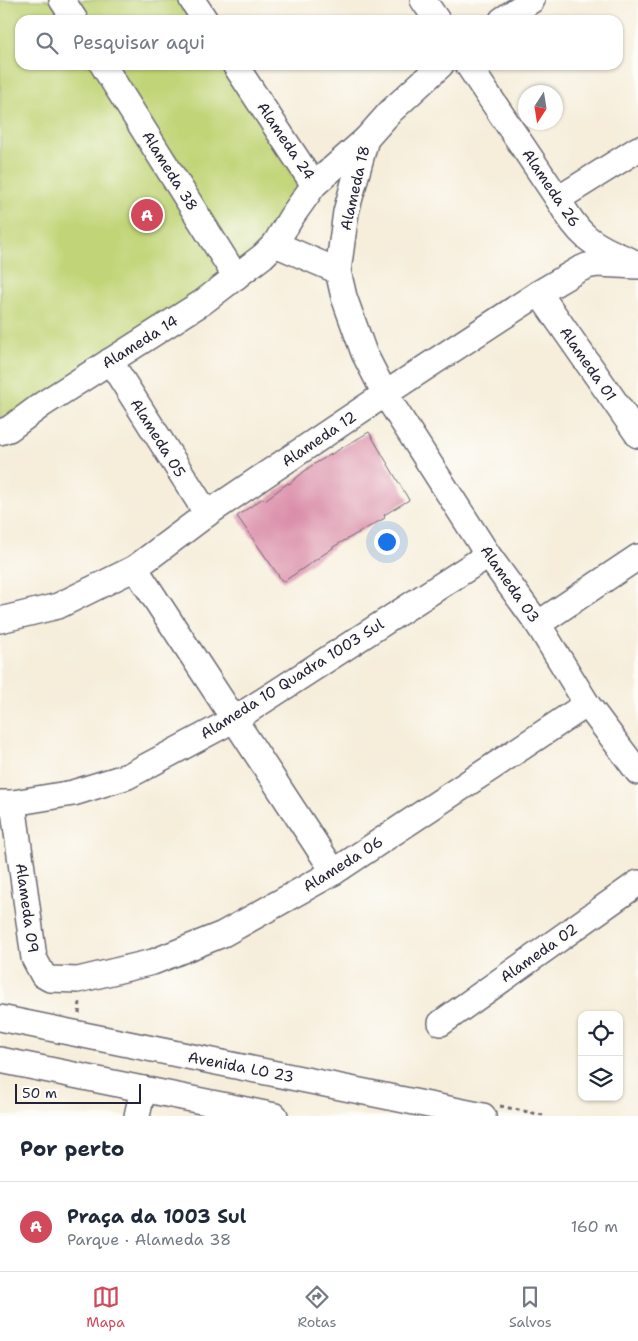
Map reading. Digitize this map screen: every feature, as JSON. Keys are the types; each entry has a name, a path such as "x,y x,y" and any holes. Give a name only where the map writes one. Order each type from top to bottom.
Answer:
{"street":[{"path":"62,0 71,15"},
{"path":"192,0 202,15"},
{"path":"423,0 434,15"},
{"path":"510,15 532,0"},
{"name":"Alameda 38","path":"106,70 236,277"},
{"name":"Alameda 24","path":"238,70 314,185 366,139"},
{"name":"Alameda 18","path":"385,394 364,353 344,297 338,272 346,212 366,139 391,111 436,70"},
{"name":"Alameda 26","path":"471,70 558,199 570,222 596,246 638,265"},
{"path":"558,199 638,149"},
{"name":"Alameda 14","path":"0,432 9,429 43,404 203,302 263,256 276,244 292,216 314,185"},
{"path":"276,244 338,272"},
{"name":"Alameda 12","path":"0,620 58,606 135,568 207,514 385,394 539,293 587,266 598,264 638,265"},
{"name":"Alameda 01","path":"539,293 638,435"},
{"name":"Alameda 05","path":"110,361 207,514"},
{"name":"Alameda 03","path":"385,394 488,555 538,624 587,704 638,772"},
{"name":"Alameda 10 Quadra 1003 Sul","path":"6,803 73,793 128,776 235,719 488,555"},
{"path":"538,624 638,557"},
{"path":"135,568 334,872"},
{"name":"Alameda 06","path":"78,980 153,962 224,934 334,872 587,704"},
{"name":"Alameda 09","path":"6,803 34,958 43,975 50,979 78,980"},
{"name":"Alameda 02","path":"441,1023 638,883"},
{"name":"Avenida LO 23","path":"0,1018 483,1116"},
{"path":"0,1060 275,1116"},
{"path":"137,1116 143,1089"}],"path":[{"path":"76,1033 80,994 78,980"}],"green space":[{"path":"0,0 192,0 202,15 15,15 15,70 238,70 314,185 275,244 0,426"}],"building":[{"path":"369,432 409,500 384,515 385,518 333,547 283,582 237,516 263,498 265,500 289,484 311,466"}],"place":[{"name":"Praça da 1003 Sul","path":"147,215"}]}
